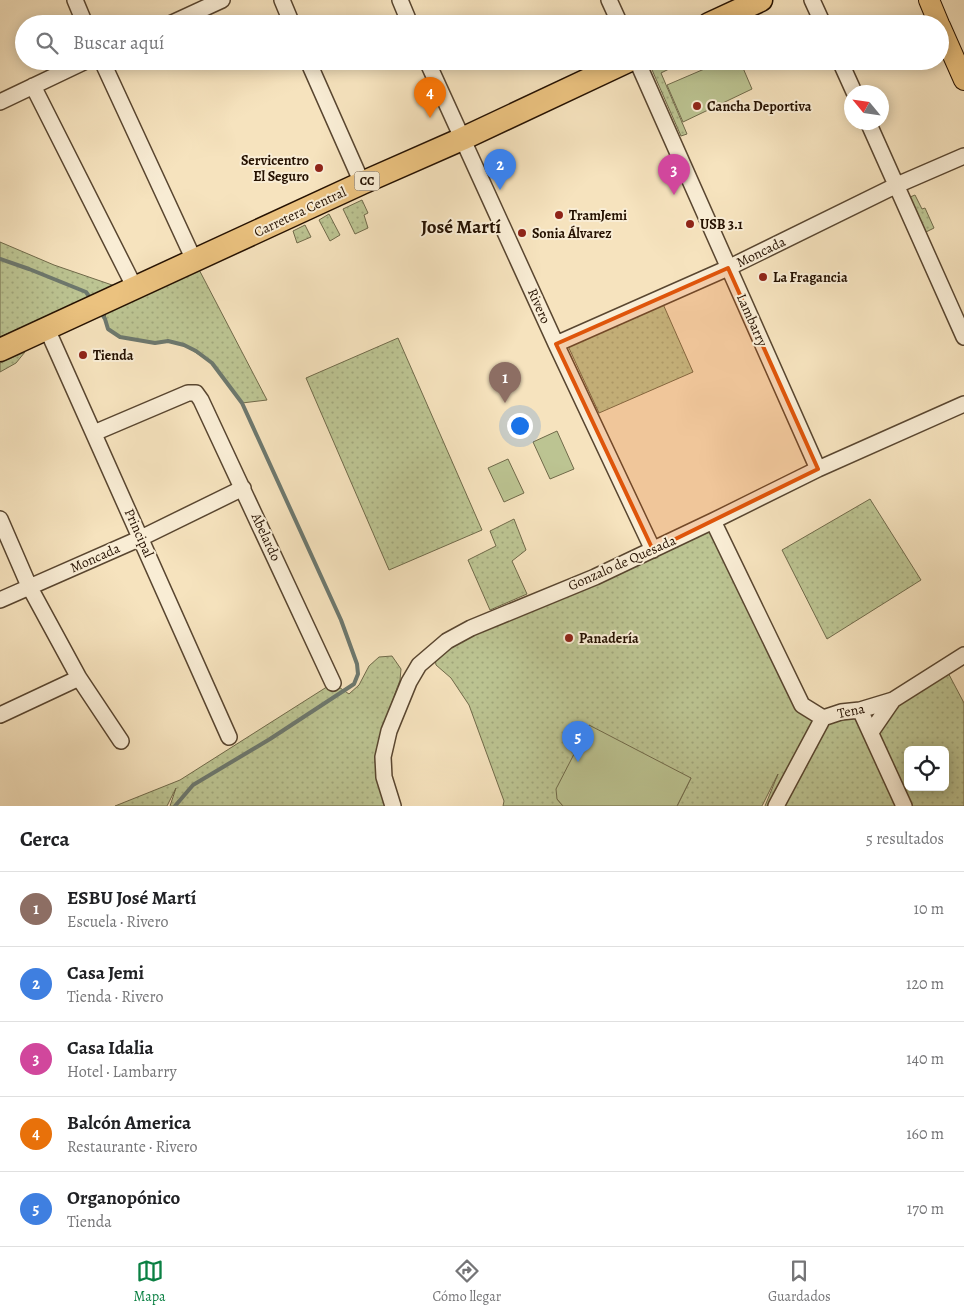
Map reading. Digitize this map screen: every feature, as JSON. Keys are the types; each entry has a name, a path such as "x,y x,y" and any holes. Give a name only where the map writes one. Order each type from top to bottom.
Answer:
{"highway":[{"path":"728,15 761,0"},
{"name":"Carretera Central","path":"0,350 609,70"}],"main road":[{"path":"928,0 935,15"},
{"path":"949,46 964,80"}],"street":[{"path":"75,0 81,15"},
{"path":"190,15 222,0"},
{"path":"282,0 288,15"},
{"path":"400,0 406,15"},
{"path":"608,0 616,15"},
{"path":"812,0 819,15"},
{"path":"0,102 67,70"},
{"path":"106,70 194,260"},
{"path":"312,70 362,183"},
{"name":"Rivero","path":"431,70 556,344 653,550"},
{"name":"Lambarry","path":"641,70 818,469"},
{"path":"844,70 851,85"},
{"path":"33,86 135,288"},
{"path":"872,130 964,337"},
{"name":"Moncada","path":"556,344 728,268 897,185 964,156"},
{"name":"Principal","path":"47,329 229,737"},
{"name":"Abelardo","path":"94,433 188,393 196,393 243,488 334,683"},
{"name":"Gonzalo de Quesada","path":"393,806 384,778 383,757 389,731 398,707 419,665 447,641 471,628 653,550 818,469 964,404"},
{"name":"Moncada","path":"0,600 141,538 243,488"},
{"path":"0,519 29,586 79,678 121,741"},
{"path":"713,522 802,705 823,718"},
{"name":"Tena","path":"776,806 823,718 840,712 860,710 893,700 964,655"},
{"path":"0,714 79,678"},
{"path":"871,732 893,700"},
{"path":"860,710 904,806"}],"highlighted area":[{"path":"728,268 818,469 653,550 556,344"}],"green space":[{"path":"652,70 667,70 661,73 687,134 681,136"},
{"name":"Cancha Deportiva","path":"702,70 744,70 752,89 683,122 667,85"},
{"path":"915,195 922,209 925,208 934,228 926,232 910,197"},
{"path":"362,200 368,213 364,215 368,228 355,234 343,209"},
{"path":"329,214 340,235 330,241 319,220"},
{"path":"305,225 311,237 297,243 293,231"},
{"path":"0,242 54,265 115,286 194,260 267,400 242,403 212,363 184,345 168,341 155,343 120,337 108,329 106,307 114,287 0,337"},
{"path":"663,304 693,372 599,413 568,346"},
{"path":"398,338 482,530 389,570 306,378"},
{"path":"25,352 16,363 0,372 0,363"},
{"path":"557,431 574,469 550,479 533,442"},
{"path":"508,459 524,493 504,502 488,468"},
{"path":"870,499 921,580 827,639 782,550"},
{"path":"514,519 526,550 512,561 527,594 490,610 468,560 496,546 490,531"},
{"path":"713,521 802,705 823,718 860,710 945,667 964,703 964,806 765,806 778,774 762,806 677,806 691,778 557,799 563,806 503,806 504,801 469,705 451,678 436,665 434,652"},
{"path":"392,656 401,669 400,680 381,733 375,762 393,806 170,806 176,788 167,806 115,806 180,780 333,683 349,694 359,685 369,666 379,657"},
{"path":"589,725 691,778 677,806 563,806 557,799 556,789"}],"waterway":[{"path":"0,259 86,292 91,299"},
{"path":"101,313 108,329 120,337 155,343 168,341 184,345 196,351 212,363 242,403 341,620 357,664 358,674 354,684 270,739 193,785 175,806"}],"place":[{"name":"Cancha Deportiva","path":"697,106"},
{"name":"Balcón America","path":"430,118"},
{"name":"Servicentro El Seguro","path":"319,168"},
{"name":"Casa Jemi","path":"500,190"},
{"name":"Casa Idalia","path":"674,195"},
{"name":"TramJemi","path":"559,215"},
{"name":"USB 3.1","path":"690,224"},
{"name":"Sonia Álvarez","path":"522,233"},
{"name":"La Fragancia","path":"763,277"},
{"name":"Tienda","path":"83,355"},
{"name":"ESBU José Martí","path":"505,403"},
{"name":"Panadería","path":"569,638"},
{"name":"Organopónico","path":"578,762"}],"district":[{"name":"José Martí","path":"461,227"}]}
